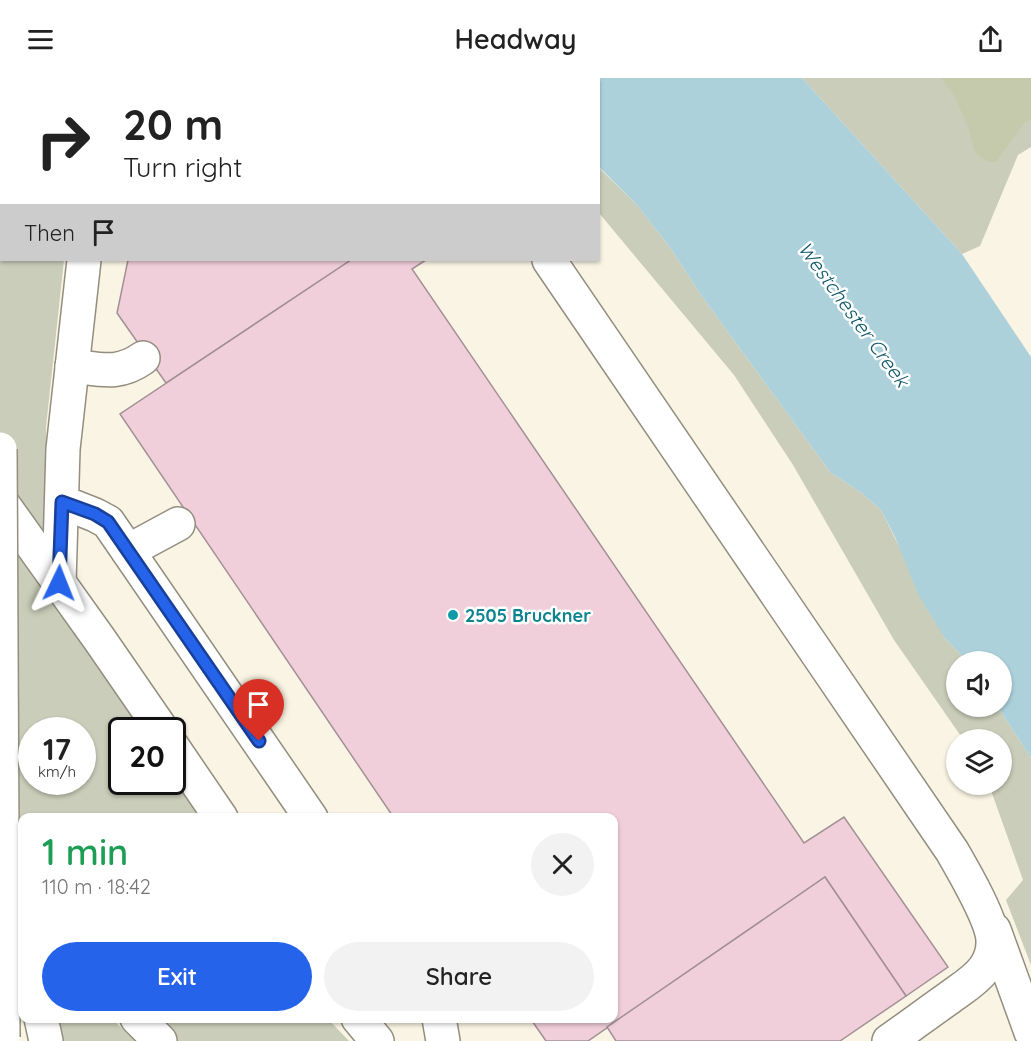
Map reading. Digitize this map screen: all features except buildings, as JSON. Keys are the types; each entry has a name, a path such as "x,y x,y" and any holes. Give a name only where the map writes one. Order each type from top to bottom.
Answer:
{"main road":[{"path":"59,583 63,449 84,261"},
{"path":"550,261 952,851 989,926 993,943 989,961 984,970 889,1041"},
{"path":"555,261 952,844 972,879 990,919 1031,1032"},
{"path":"72,366 116,371 134,365 143,358"},
{"path":"0,449 3,1041"},
{"path":"0,500 153,717"},
{"path":"62,502 95,514 108,522 308,813"},
{"path":"128,551 178,524"},
{"path":"186,767 218,813"},
{"path":"0,839 18,869"},
{"path":"0,882 18,934"},
{"path":"0,987 14,1041"},
{"path":"42,1023 46,1041"},
{"path":"142,1023 160,1041"},
{"path":"362,1023 376,1041"},
{"path":"440,1023 443,1041"}],"green space":[{"path":"802,78 1031,78 1031,147 1018,155 980,246 962,254"},
{"path":"941,78 1031,78 1031,119 1024,123 996,162 988,162 975,153 967,124 955,97"},
{"path":"600,169 637,205 671,249 701,295 830,472 860,492 881,510 944,637 957,651 946,651 946,715 894,640 793,465 734,375 600,214"},
{"path":"0,261 64,261 46,427 46,589 133,717 108,717 108,795 186,794 198,813 18,813 18,841 0,807"},
{"path":"948,717 1004,717 1031,758 1031,965 1006,900 1023,880 993,795 1012,795 1012,729 956,729"},
{"path":"59,1023 116,1023 135,1041 64,1041"},
{"path":"158,1023 332,1023 349,1041 178,1041"}],"water":[{"name":"Westchester Creek","path":"600,78 802,78 962,254 1031,357 1031,758 1004,717 1012,717 1012,651 957,651 944,637 919,596 895,537 881,510 860,492 830,472 701,295 671,249 637,205 600,168"}],"place":[{"name":"2505 Bruckner","path":"453,615"}],"route":[{"path":"59,583 62,502 95,514 108,522 259,741"}]}
